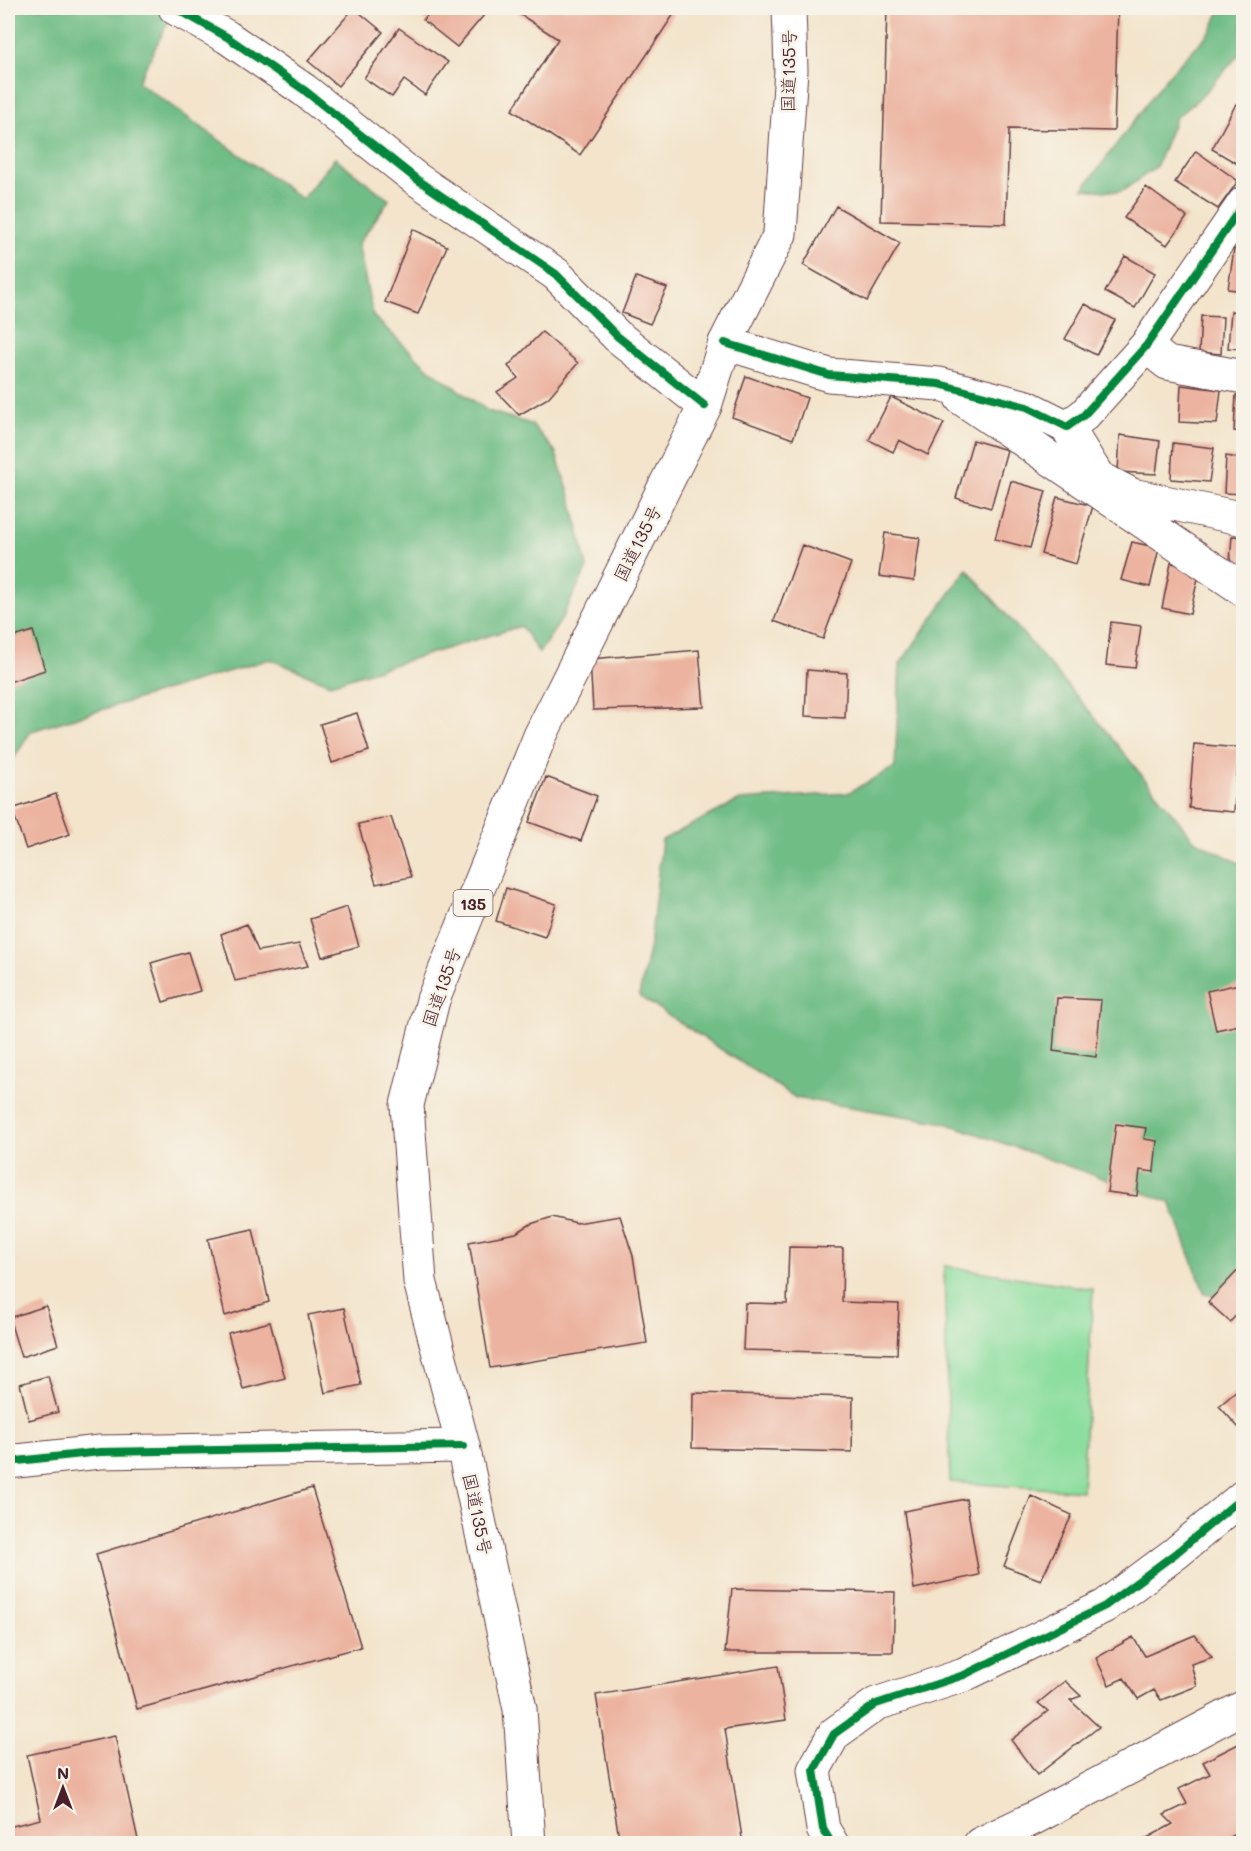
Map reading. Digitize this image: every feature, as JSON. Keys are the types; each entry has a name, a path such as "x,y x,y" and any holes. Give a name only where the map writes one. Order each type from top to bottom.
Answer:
{"main road":[{"path":"175,8 227,37 304,90 416,178 556,274 617,336 705,406"},
{"name":"国道135号","path":"529,1844 520,1709 463,1446 420,1281 407,1105 434,1000 540,736 705,406 725,343 780,234 791,70 789,8"},
{"path":"1067,426 1084,415 1146,346 1241,214"},
{"path":"725,343 829,375 939,384 1027,407 1067,426 1098,477 1132,495 1244,519"},
{"path":"1146,346 1167,363 1244,377"},
{"path":"939,384 1244,590"},
{"path":"8,1462 100,1452 463,1446"},
{"path":"832,1844 823,1829 814,1770 834,1734 876,1704 964,1675 1105,1606 1176,1553 1244,1496"},
{"path":"980,1844 1244,1707"}],"green space":[{"path":"8,8 155,8 171,16 138,82 302,199 335,158 389,200 358,244 373,316 428,368 488,411 531,424 555,451 572,502 587,568 561,620 539,653 521,626 330,684 270,659 31,731 8,768"},
{"path":"1221,8 1243,8 1243,50 1201,97 1176,117 1156,167 1121,192 1083,189 1166,78 1211,31"},
{"path":"967,569 1097,720 1194,840 1243,865 1243,1301 1205,1294 1170,1202 946,1123 796,1098 639,996 650,945 662,840 740,800 848,793 895,767 900,664"},
{"path":"944,1266 1093,1289 1082,1491 950,1482"}],"building":[{"path":"354,8 383,32 338,86 308,61"},
{"path":"434,8 490,8 457,47 423,20"},
{"path":"510,8 678,8 580,155 512,110 558,39"},
{"path":"887,8 1118,8 1114,131 1009,129 1006,224 881,221"},
{"path":"399,28 448,62 425,95 404,80 392,97 364,78"},
{"path":"1236,104 1244,108 1244,162 1241,166 1212,149"},
{"path":"1196,151 1238,181 1218,209 1175,182"},
{"path":"1146,187 1187,217 1167,245 1124,218"},
{"path":"836,206 900,243 867,301 803,265"},
{"path":"413,229 447,246 418,314 385,302"},
{"path":"1234,249 1244,251 1244,291 1228,289"},
{"path":"1125,256 1155,273 1135,308 1105,292"},
{"path":"636,277 667,288 650,324 622,313"},
{"path":"1085,304 1115,320 1096,355 1065,339"},
{"path":"1231,311 1244,312 1244,349 1228,348"},
{"path":"1201,316 1223,317 1221,354 1199,352"},
{"path":"542,332 578,363 548,398 519,415 497,392 518,378 508,366"},
{"path":"746,376 807,398 793,439 732,417"},
{"path":"1181,385 1221,390 1217,424 1179,422"},
{"path":"1236,395 1244,396 1244,432 1234,431"},
{"path":"891,397 944,423 928,455 899,440 893,452 869,440"},
{"path":"1120,435 1160,441 1156,474 1118,472"},
{"path":"973,440 1007,450 991,508 956,498"},
{"path":"1173,443 1214,448 1209,482 1171,479"},
{"path":"1226,456 1244,459 1244,494 1224,493"},
{"path":"1011,481 1046,491 1030,548 995,539"},
{"path":"1057,497 1093,506 1076,564 1041,554"},
{"path":"885,533 920,538 914,581 879,576"},
{"path":"1232,536 1244,537 1244,573 1229,572"},
{"path":"1132,542 1159,548 1150,587 1121,580"},
{"path":"802,545 851,563 823,639 774,621"},
{"path":"1171,563 1200,569 1190,614 1162,608"},
{"path":"1111,622 1141,626 1135,668 1106,665"},
{"path":"33,631 45,670 9,682 8,639"},
{"path":"699,650 704,707 593,710 590,659"},
{"path":"807,670 847,673 845,718 805,716"},
{"path":"357,713 369,751 332,763 320,724"},
{"path":"1194,744 1239,748 1234,812 1189,808"},
{"path":"546,777 597,796 581,841 529,822"},
{"path":"56,794 70,834 26,849 12,809"},
{"path":"391,817 411,877 376,884 358,824"},
{"path":"506,888 556,904 545,937 496,921"},
{"path":"347,907 359,946 322,957 310,919"},
{"path":"247,924 258,951 299,944 308,966 235,981 221,934"},
{"path":"188,952 200,991 163,1002 151,963"},
{"path":"1244,983 1244,1024 1216,1030 1207,991"},
{"path":"1057,998 1101,1000 1096,1057 1053,1051"},
{"path":"1116,1124 1146,1128 1144,1139 1157,1141 1154,1172 1140,1170 1137,1196 1107,1192"},
{"path":"620,1216 633,1256 647,1343 490,1368 469,1242 516,1233 531,1224 552,1217 577,1223"},
{"path":"253,1229 269,1302 225,1316 208,1239"},
{"path":"789,1247 843,1248 842,1302 899,1304 897,1354 743,1350 745,1303 787,1304"},
{"path":"1244,1264 1244,1307 1230,1322 1208,1302"},
{"path":"46,1306 58,1345 21,1357 9,1318"},
{"path":"344,1308 361,1385 325,1393 308,1315"},
{"path":"270,1322 285,1378 243,1389 228,1333"},
{"path":"48,1376 58,1412 29,1420 20,1384"},
{"path":"1244,1385 1244,1424 1239,1428 1219,1406"},
{"path":"693,1393 853,1397 852,1452 692,1448"},
{"path":"312,1488 361,1647 137,1709 96,1554"},
{"path":"1031,1496 1072,1515 1041,1580 1004,1566"},
{"path":"966,1499 979,1575 914,1589 904,1511"},
{"path":"732,1589 895,1592 893,1652 725,1652"},
{"path":"1195,1635 1212,1657 1191,1664 1197,1686 1161,1700 1154,1690 1138,1699 1124,1678 1109,1685 1096,1658 1133,1637 1145,1656"},
{"path":"778,1666 786,1720 725,1729 743,1844 620,1844 596,1695"},
{"path":"1065,1681 1081,1696 1070,1700 1099,1727 1037,1775 1011,1740 1048,1711 1038,1703"},
{"path":"115,1736 139,1844 8,1844 8,1827 41,1819 27,1755"},
{"path":"1244,1741 1244,1829 1217,1844 1136,1844 1173,1824 1164,1815 1187,1804 1179,1789 1210,1774 1203,1762"}],"cycle path":[{"path":"175,8 227,37 304,90 415,178 556,274 617,336 705,406"},
{"path":"725,343 829,375 939,384 1027,407 1067,427 1084,415 1146,346 1244,203"},
{"path":"8,1462 100,1452 463,1446"},
{"path":"832,1844 823,1829 814,1770 834,1734 876,1704 964,1675 1105,1606 1176,1553 1244,1496"}]}
